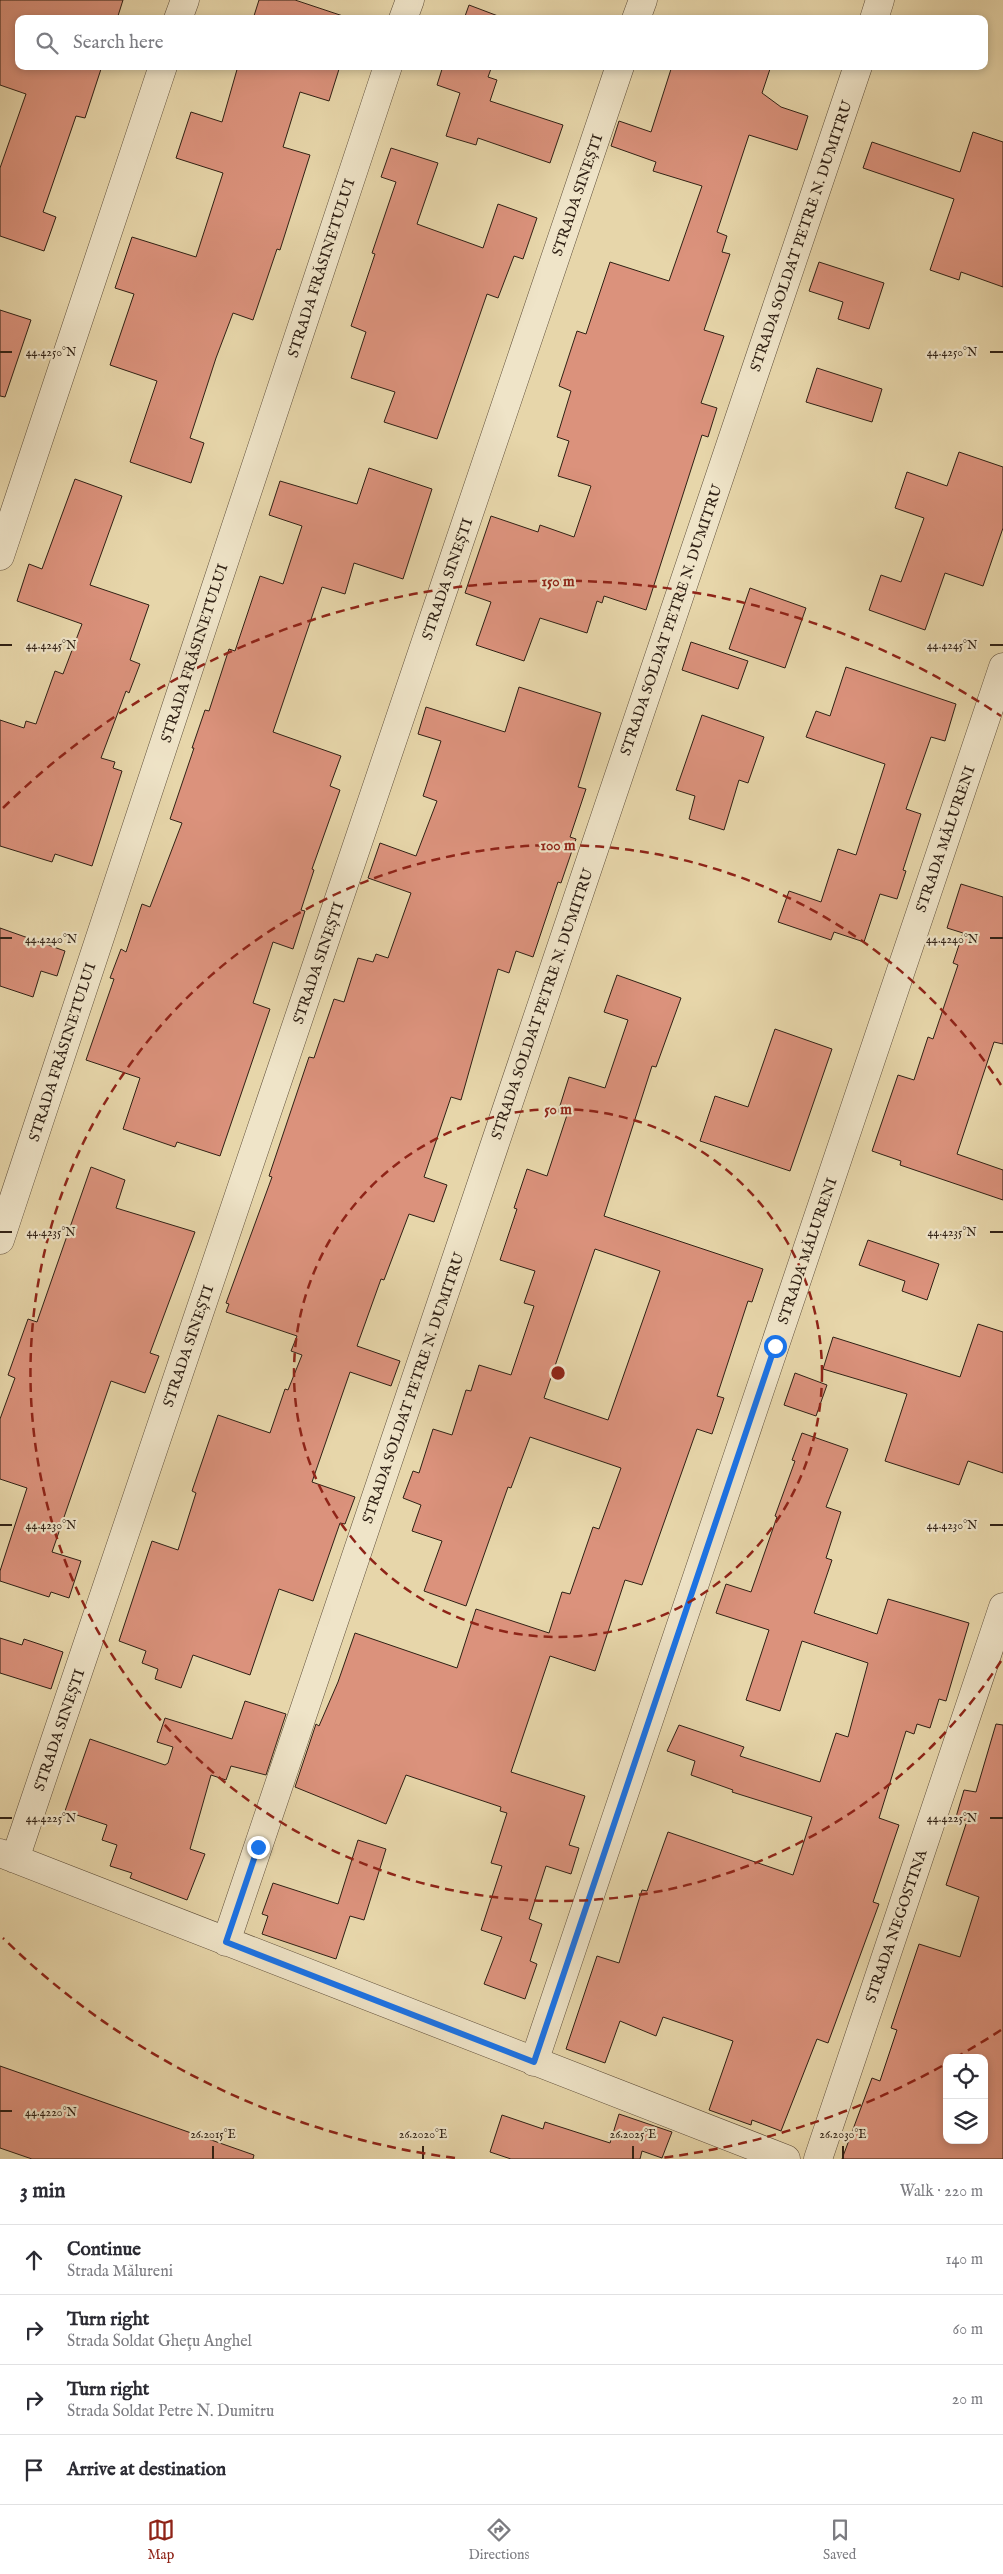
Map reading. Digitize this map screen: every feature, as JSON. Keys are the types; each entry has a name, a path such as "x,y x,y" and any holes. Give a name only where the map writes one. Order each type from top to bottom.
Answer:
{"street":[{"path":"179,15 184,0"},
{"path":"404,15 410,0"},
{"path":"637,15 642,0"},
{"path":"875,15 880,0"},
{"path":"0,556 161,70"},
{"name":"STRADA FRĂSINETULUI","path":"0,1240 387,70"},
{"name":"STRADA SINEȘTI","path":"8,1856 619,70"},
{"name":"STRADA SOLDAT PETRE N. DUMITRU","path":"226,1942 857,70"},
{"name":"STRADA MĂLURENI","path":"534,2062 1003,668"},
{"name":"STRADA NEGOSTINA","path":"818,2159 1003,1607"},
{"path":"8,1856 786,2159"}],"building":[{"path":"0,0 123,0 118,15 15,15 15,70 101,70 85,118 76,116 43,212 56,217 44,251 0,236 0,168 26,94 0,85"},
{"path":"259,0 295,0 340,15 254,15"},
{"path":"469,5 495,15 465,15"},
{"path":"237,70 339,70 329,101 300,92 283,147 310,155 280,250 277,249 253,320 233,313 216,358 190,438 204,443 191,483 130,462 157,381 110,365 134,294 115,288 132,237 196,257 223,173 176,158 191,112 222,122"},
{"path":"442,70 491,70 488,77 497,80 490,101 563,125 550,163 478,138 476,145 446,136 460,93 437,85"},
{"path":"671,70 770,70 762,93 781,107 808,116 797,150 749,135 717,232 727,236 722,252 730,254 704,330 724,336 701,403 717,408 708,437 702,435 646,610 604,596 602,603 597,601 587,633 540,618 524,661 476,645 491,602 465,593 491,516 538,532 540,525 574,537 591,486 558,476 569,441 557,437 571,391 559,386 577,331 586,334 610,262 669,281 702,186 653,171 656,162 611,146 619,121 651,132"},
{"path":"973,132 1003,142 1003,287 961,272 959,280 930,270 954,199 863,168 872,142 960,172"},
{"path":"391,148 438,163 417,224 483,248 498,204 537,218 523,259 514,256 498,298 487,294 437,439 384,422 395,392 351,378 366,332 351,326 375,254 372,253 396,182 381,177"},
{"path":"819,262 884,283 869,329 838,319 843,302 809,291"},
{"path":"0,310 31,320 5,397 0,396"},
{"path":"817,368 882,389 872,422 806,402"},
{"path":"959,452 1003,467 1003,528 983,586 945,573 925,630 869,610 881,575 901,582 924,518 895,508 907,472 947,486"},
{"path":"369,468 432,489 403,579 354,563 345,594 322,587 273,732 341,756 330,786 340,790 312,869 314,870 301,910 305,911 293,949 273,942 253,1003 270,1009 220,1156 177,1142 175,1147 123,1129 140,1078 86,1060 114,979 110,978 121,949 126,952 142,904 150,907 182,823 170,819 205,710 209,711 229,649 235,651 260,576 283,584 302,526 269,515 280,481 357,504"},
{"path":"75,479 122,496 90,585 149,605 130,660 140,664 129,693 126,691 101,758 115,762 113,768 122,771 92,866 55,854 52,862 0,846 0,720 24,728 26,721 36,724 55,671 63,674 82,624 17,601 29,564 42,569"},
{"path":"750,588 806,608 785,668 729,649"},
{"path":"691,642 748,661 738,689 682,670"},
{"path":"846,667 956,704 945,741 931,737 906,809 921,814 903,870 906,871 897,899 880,894 864,942 834,932 831,940 778,922 789,891 821,902 838,849 856,855 885,764 806,737 816,711 830,716"},
{"path":"519,687 601,713 578,787 586,789 570,837 576,839 561,883 558,882 533,957 516,951 509,973 498,969 461,1100 451,1097 424,1177 447,1185 434,1222 409,1214 384,1280 381,1279 357,1346 400,1361 391,1386 350,1372 312,1482 355,1497 345,1524 340,1523 313,1601 279,1589 250,1675 193,1655 181,1688 155,1679 158,1669 142,1663 146,1651 119,1641 152,1541 178,1550 196,1493 192,1491 218,1415 270,1433 285,1389 288,1390 302,1355 291,1351 297,1336 226,1312 229,1304 226,1303 272,1177 269,1176 309,1057 314,1058 334,999 344,1002 358,958 373,962 376,954 388,958 411,893 368,878 380,843 416,856 437,801 423,796 441,741 418,734 426,707 505,732"},
{"path":"702,715 764,737 748,783 739,780 724,830 689,819 695,796 676,790"},
{"path":"961,884 1003,897 1003,1044 994,1042 957,1154 1003,1170 1003,1200 900,1165 901,1161 872,1151 898,1075 914,1080 928,1037 933,1039 958,965 953,963 963,933 947,928"},
{"path":"0,928 65,951 57,976 41,971 33,997 0,986"},
{"path":"617,975 681,998 656,1067 652,1066 604,1216 763,1269 752,1302 748,1301 717,1396 724,1398 712,1434 697,1429 642,1585 625,1580 595,1671 550,1656 511,1772 585,1796 569,1845 579,1848 571,1874 546,1866 529,1919 542,1924 530,1961 537,1964 525,1999 484,1984 502,1937 481,1930 502,1866 491,1863 507,1813 500,1811 501,1807 406,1775 386,1824 295,1787 316,1724 319,1726 338,1682 355,1633 457,1668 476,1609 549,1633 562,1592 570,1594 593,1527 599,1529 621,1468 530,1437 511,1488 508,1487 466,1606 424,1591 442,1541 412,1531 421,1505 403,1498 413,1471 419,1473 433,1429 452,1435 466,1390 471,1391 479,1365 511,1375 534,1306 524,1303 535,1271 500,1260 517,1209 514,1208 527,1169 547,1176 567,1115 558,1112 569,1077 605,1088 628,1020 604,1012","holes":["595,1249 660,1271 608,1420 544,1398"]},
{"path":"775,1029 832,1049 790,1171 700,1141 715,1096 748,1107"},
{"path":"91,1167 125,1180 116,1208 195,1232 150,1353 159,1356 145,1393 111,1381 52,1552 81,1561 69,1598 51,1592 49,1597 0,1581 0,1571 27,1488 0,1479 0,1419 15,1378 8,1375 28,1319 37,1322"},
{"path":"868,1240 939,1264 927,1300 902,1291 905,1281 859,1265"},
{"path":"978,1324 1003,1332 1003,1473 968,1461 959,1485 885,1461 907,1394 823,1369 833,1337 960,1377"},
{"path":"795,1373 827,1385 816,1416 784,1405"},
{"path":"802,1433 848,1449 826,1507 841,1512 826,1558 832,1560 814,1613 877,1634 888,1599 969,1623 946,1701 939,1699 930,1728 917,1724 914,1734 906,1731 879,1818 899,1825 873,1902 879,1904 828,2043 817,2039 781,2131 752,2120 751,2125 709,2110 733,2041 663,2017 656,2036 620,2021 605,2063 566,2049 597,1956 619,1963 642,1890 647,1891 668,1832 793,1875 812,1817 732,1792 733,1790 691,1775 695,1761 667,1751 679,1725 744,1747 740,1756 820,1782 836,1733 848,1737 868,1663 802,1641 780,1711 746,1700 769,1630 716,1613 726,1584 751,1592 795,1461 792,1460"},
{"path":"0,1638 22,1645 24,1639 63,1652 51,1689 0,1673"},
{"path":"245,1701 286,1714 266,1775 231,1766 226,1780 211,1775 190,1849 205,1854 187,1900 130,1878 132,1873 110,1866 117,1845 102,1840 107,1825 65,1811 90,1739 165,1765 168,1763 173,1747 157,1742 165,1718 232,1739"},
{"path":"996,1724 1003,1725 1003,2159 842,2159 872,2078 880,2081 897,2030 891,2028 919,1944 960,1957 979,1897 946,1885 967,1821 956,1817 964,1790 976,1792"},
{"path":"358,1840 386,1849 364,1920 350,1916 336,1959 262,1934 268,1916 262,1914 273,1883 338,1904"},
{"path":"0,2066 254,2155 253,2159 32,2159 0,2148"},
{"path":"619,2114 672,2132 662,2158 642,2151 640,2159 511,2159 490,2152 502,2115 543,2129 545,2122 610,2143"}],"route":[{"path":"258,1847 226,1942 534,2062 775,1346"}]}
